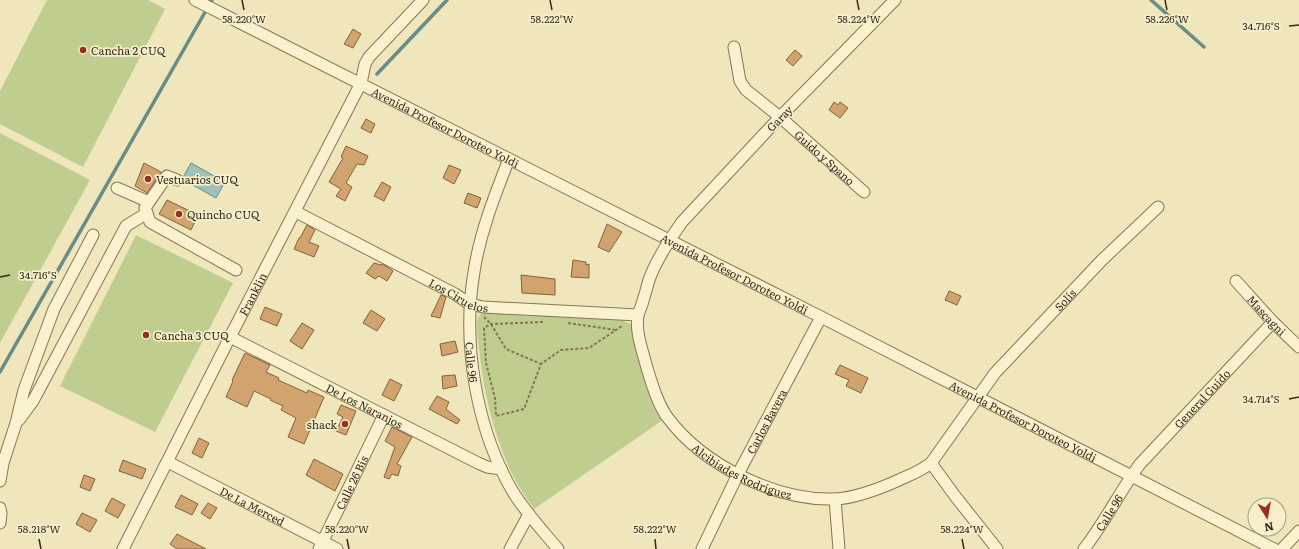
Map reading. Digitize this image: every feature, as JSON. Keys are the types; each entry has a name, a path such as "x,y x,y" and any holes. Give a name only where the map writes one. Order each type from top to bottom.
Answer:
{"street":[{"name":"Franklin","path":"123,549 361,83 365,64 369,57 423,0"},
{"name":"Garay","path":"669,240 682,222 780,117 895,0"},
{"name":"Avenida Profesor Doroteo Yoldi","path":"197,1 821,317 1274,549"},
{"name":"Guido y Spano","path":"734,47 740,81 746,90 780,117 864,192"},
{"name":"Calle 96","path":"509,159 484,228 474,271 470,304 470,328 475,384 484,421 501,469 528,514 558,549"},
{"path":"16,423 33,401 126,226 148,207 167,176 177,180"},
{"path":"117,188 148,207"},
{"path":"148,207 150,222 236,270"},
{"name":"Solís","path":"978,398 995,373 1102,260 1158,207"},
{"name":"Los Ciruelos","path":"296,212 455,294 470,304 483,307 635,315"},
{"path":"0,482 3,463 16,423 24,390 54,309 93,235"},
{"name":"Alcibiades Rodríguez","path":"669,240 650,278 635,315 651,381 667,418 691,443 707,456 738,474 758,484 778,491 800,496 835,499 860,494 887,486 920,470 930,463 978,398"},
{"name":"Mascagni","path":"1236,281 1273,322 1299,347"},
{"name":"Carlos Bavera","path":"702,549 738,474 821,317"},
{"name":"General Guido","path":"1131,476 1140,464 1273,322"},
{"name":"De Los Naranjos","path":"230,337 478,463 487,467 501,469"},
{"name":"Calle 26 Bis","path":"321,545 384,415"},
{"name":"De La Merced","path":"168,462 321,545 337,549"},
{"path":"930,463 997,549"},
{"name":"Calle 96","path":"1084,549 1096,533 1131,476"},
{"path":"835,499 839,549"},
{"path":"0,508 0,523"},
{"path":"510,549 528,514"},
{"path":"1282,549 1299,531"}],"path":[{"path":"470,304 491,324 506,349 541,364"},
{"path":"548,322 491,324 484,328 486,363 494,398 496,416 524,409 541,364 561,350 589,348 635,315"},
{"path":"563,323 616,330"}],"green space":[{"name":"Cancha 2 CUQ","path":"47,0 148,0 165,9 83,167 0,124 0,91"},
{"path":"0,133 90,180 0,343"},
{"name":"Cancha 3 CUQ","path":"136,235 233,283 155,432 60,386"},
{"path":"487,310 622,320 631,324 663,420 534,509 510,470 494,426 486,395 477,322 479,316"}],"water":[{"path":"191,163 225,182 216,198 182,179"}],"building":[{"path":"353,29 361,34 353,48 344,44"},
{"path":"795,50 802,56 793,66 786,60"},
{"path":"834,102 838,105 840,102 848,108 840,118 829,110"},
{"path":"366,119 375,124 371,133 361,128"},
{"path":"346,146 368,156 364,165 357,164 346,183 352,187 345,201 336,196 341,189 329,182 343,158 341,157"},
{"name":"Vestuarios CUQ","path":"144,163 161,172 147,193 135,186"},
{"path":"449,165 461,170 454,184 443,178"},
{"path":"382,182 391,187 384,201 374,196"},
{"path":"468,193 481,198 477,208 464,203"},
{"name":"Quincho CUQ","path":"167,200 198,215 191,230 159,214"},
{"path":"607,224 622,232 609,252 598,247"},
{"path":"307,225 315,230 309,242 319,246 314,257 294,249"},
{"path":"573,260 586,262 586,265 589,264 589,278 571,277"},
{"path":"374,263 382,264 393,271 387,281 379,276 375,279 366,273"},
{"path":"521,275 555,279 555,295 522,293"},
{"path":"949,291 961,296 957,305 945,300"},
{"path":"441,295 446,297 440,318 431,316"},
{"path":"265,307 282,314 277,326 260,319"},
{"path":"371,310 385,319 377,331 363,323"},
{"path":"302,323 314,330 302,349 290,341"},
{"path":"455,341 458,352 442,356 440,344"},
{"path":"245,353 270,365 266,372 279,378 278,380 307,393 308,390 324,397 304,444 288,437 296,418 281,410 283,406 254,391 247,407 226,397 233,381 232,380"},
{"path":"840,365 868,378 861,393 846,386 849,380 835,374"},
{"path":"455,375 457,386 443,389 442,376"},
{"path":"390,379 402,385 394,401 382,395"},
{"path":"437,396 449,402 446,409 460,420 457,424 429,409"},
{"name":"shack","path":"341,405 356,411 346,435 336,431 343,417 337,414"},
{"path":"392,427 412,437 397,464 401,466 398,476 392,474 389,479 384,477 395,447 385,441"},
{"path":"199,438 209,443 202,458 192,453"},
{"path":"314,459 343,474 335,491 306,475"},
{"path":"123,460 146,469 142,479 119,471"},
{"path":"84,475 95,479 90,491 80,487"},
{"path":"181,495 198,504 192,515 175,507"},
{"path":"112,498 125,505 118,518 105,511"},
{"path":"208,503 217,508 210,519 201,513"},
{"path":"82,513 97,520 90,532 76,524"},
{"path":"177,534 206,549 177,549 170,544"}],"waterway":[{"path":"0,372 212,0"},
{"path":"377,74 447,0"},
{"path":"1151,0 1204,47"}],"place":[{"name":"Cancha 2 CUQ","path":"83,50"},
{"name":"Vestuarios CUQ","path":"148,179"},
{"name":"Quincho CUQ","path":"179,214"},
{"name":"Cancha 3 CUQ","path":"146,335"},
{"name":"shack","path":"345,424"}]}
